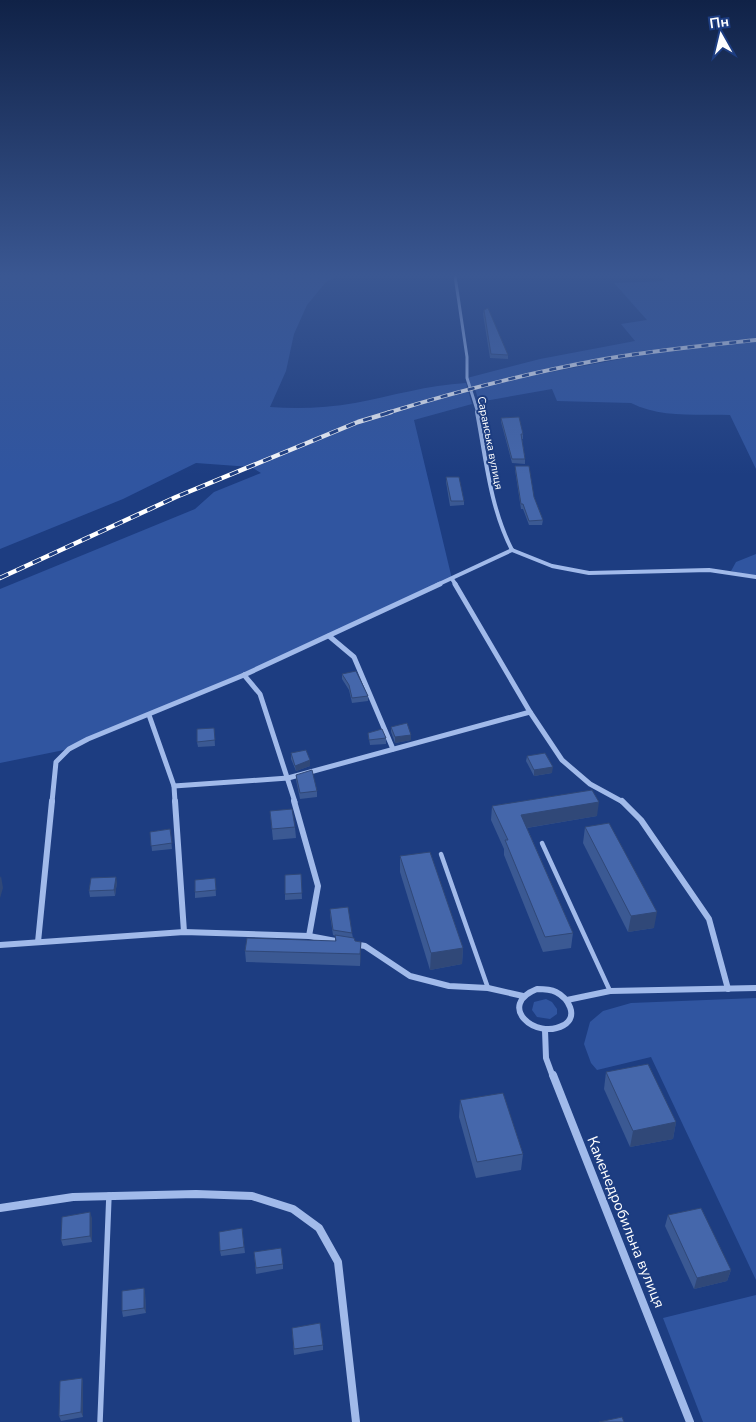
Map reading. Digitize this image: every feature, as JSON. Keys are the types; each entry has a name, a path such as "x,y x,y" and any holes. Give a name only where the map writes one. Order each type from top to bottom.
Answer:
{"street":[{"name":"Саранська вулиця","path":"465,342 467,378 476,404 494,507 501,529 512,550"},
{"path":"38,942 56,762 69,749 88,739 244,675 512,550 546,565 567,570 630,572 731,571 756,577"},
{"path":"452,579 530,712 562,760 590,784 622,801 641,820 709,918 728,990"},
{"path":"329,636 354,657 392,749"},
{"path":"244,675 260,694 288,778 318,886 309,936"},
{"path":"174,786 288,778 530,712"},
{"path":"149,715 174,786 184,932"},
{"path":"0,945 184,932 309,936 365,946 410,976 449,986 488,988 523,996"},
{"path":"548,988 559,993 567,1000 571,1010 568,1021 558,1028 545,1030 532,1026 520,1014 518,1004 523,996 531,990 548,988"},
{"path":"567,1000 610,992 756,988"},
{"name":"Каменедробильна вулиця","path":"545,1030 546,1058 690,1422"},
{"path":"0,1208 73,1197 196,1194 252,1196 293,1209 319,1228 338,1262 356,1422"}],"lane":[{"path":"542,843 610,992"},
{"path":"441,854 488,988"},
{"path":"100,1422 109,1195"}],"shaded area":[{"path":"0,342 292,342 286,371 270,407 334,406 424,388 466,383 472,404 414,420 452,579 366,619 69,749 0,763 0,589 195,509 214,492 261,473 251,467 196,463 123,499 0,549"},
{"path":"628,342 756,342 756,469 730,415 666,413 642,408 631,403 557,401 552,389 479,402 475,389 508,380 653,353 648,350 515,376 471,388 467,378 540,359"},
{"path":"756,554 756,577 731,571 736,562"},
{"path":"756,998 756,1280 651,1057 597,1070 591,1063 584,1044 590,1022 603,1011 631,1003"},
{"path":"546,999 552,1002 557,1009 557,1014 550,1019 537,1017 532,1010 534,1002"},
{"path":"756,1295 756,1422 703,1422 663,1318"}],"building":[{"path":"489,342 503,342 508,355 491,354"},
{"path":"519,417 523,434 521,434 525,459 512,459 501,418"},
{"path":"515,466 529,466 534,497 543,520 529,521 523,504 521,504"},
{"path":"446,477 459,477 464,501 451,501"},
{"path":"356,671 368,696 352,698 349,685 342,674"},
{"path":"407,723 411,735 395,737 391,727"},
{"path":"214,728 215,740 197,742 197,729"},
{"path":"382,729 386,738 369,740 368,733"},
{"path":"306,750 310,760 295,766 291,753"},
{"path":"545,753 553,767 534,770 527,756"},
{"path":"312,770 317,791 300,793 296,775"},
{"path":"592,790 599,802 521,815 573,933 545,937 505,840 508,840 492,806"},
{"path":"292,809 295,827 272,829 270,811"},
{"path":"609,823 657,912 631,916 585,827"},
{"path":"170,829 172,843 151,846 150,832"},
{"path":"430,852 463,948 431,953 400,856"},
{"path":"301,874 302,893 285,894 285,875"},
{"path":"116,877 114,890 89,891 91,878"},
{"path":"215,878 216,890 195,892 195,880"},
{"path":"348,907 352,933 333,930 330,909"},
{"path":"335,935 354,938 355,941 361,942 360,954 245,951 247,938 336,941"},
{"path":"648,1064 676,1122 633,1131 606,1072"},
{"path":"503,1093 523,1154 477,1162 460,1100"},
{"path":"701,1208 731,1270 697,1278 668,1215"},
{"path":"90,1212 90,1236 61,1240 62,1217"},
{"path":"242,1228 244,1247 220,1251 219,1232"},
{"path":"281,1248 283,1264 256,1268 254,1252"},
{"path":"144,1288 144,1308 122,1311 122,1291"},
{"path":"320,1323 323,1345 294,1349 292,1328"},
{"path":"82,1378 81,1412 59,1416 60,1381"},
{"path":"622,1417 624,1422 599,1422"}],"railway":[{"path":"387,413 490,384 568,366 634,354 735,342"},
{"path":"0,578 176,497 358,422 391,412"}]}
